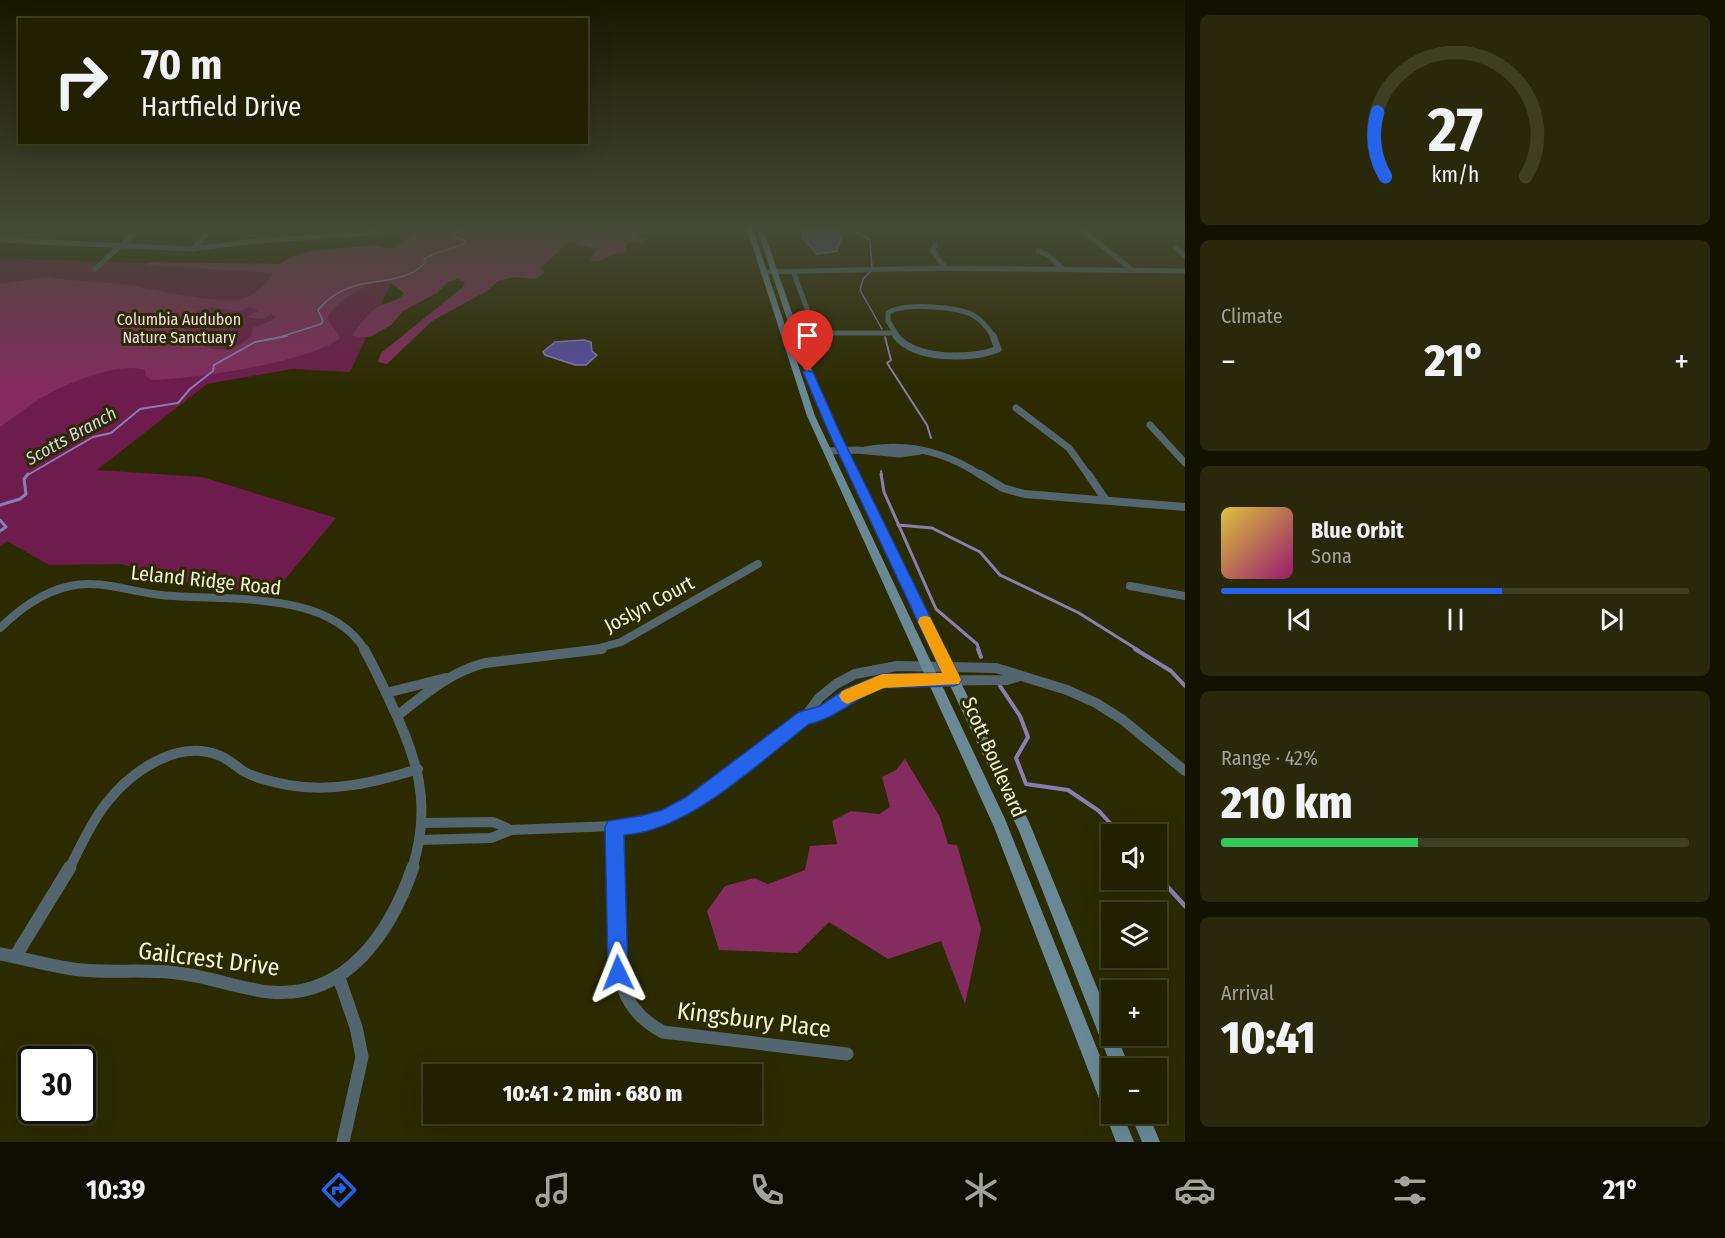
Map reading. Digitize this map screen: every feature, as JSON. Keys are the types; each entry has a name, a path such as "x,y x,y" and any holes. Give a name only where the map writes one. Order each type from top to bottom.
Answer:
{"main road":[{"name":"Scott Boulevard","path":"771,279 806,402 1000,824 1101,1081"},
{"name":"Scott Boulevard","path":"772,279 816,394 1024,827 1117,1058"},
{"path":"1118,1124 1125,1142"},
{"path":"1144,1124 1151,1142"}],"street":[{"path":"795,279 816,333 895,333 906,345 923,352 974,356 986,355 998,349 990,330 975,315 963,311 897,308 889,312 888,322 895,333"},
{"path":"1016,408 1069,448 1105,499"},
{"path":"1150,425 1185,463"},
{"path":"827,450 865,450 896,455 908,455 921,450 953,459 1002,490 1024,494 1185,507"},
{"name":"Joslyn Court","path":"397,716 446,678 466,668 485,663 601,649 621,642 758,564"},
{"name":"Leland Ridge Road","path":"0,628 23,607 60,589 80,584 96,584 158,595 230,597 327,615 347,626 365,650 397,716 418,769 422,792 422,823 415,860 401,897 379,935 361,958 339,978"},
{"path":"1130,586 1185,596"},
{"path":"418,840 491,838 511,830 614,827 640,825 657,820 692,803 805,717 813,704 826,691 866,670 890,666 928,665 950,673 1007,680 1020,676 1039,680 1083,697 1116,715 1146,736 1185,771"},
{"path":"805,717 824,713 851,694 882,681 934,679 950,673"},
{"name":"Joslyn Court","path":"386,693 446,678"},
{"path":"15,957 54,896 107,802 124,783 146,766 171,756 193,752 217,754 248,773 289,785 329,787 363,785 418,769"},
{"path":"422,823 493,822 511,830"},
{"name":"Kingsbury Place","path":"614,827 618,973 624,994 635,1011 649,1025 663,1032 848,1054"},
{"name":"Gailcrest Drive","path":"0,954 81,970 187,974 264,992 299,991 339,978"},
{"path":"339,978 356,1027 362,1057 343,1142"}],"green space":[{"name":"Columbia Audubon Nature Sanctuary","path":"0,279 393,279 350,372 292,369 207,384 97,470 202,477 336,518 272,595 169,580 122,564 49,565 7,541 0,547"},
{"name":"Columbia Audubon Nature Sanctuary","path":"30,279 61,279 128,285 219,300 242,299 269,279 456,279 448,282 437,293 403,311 391,325 372,336 359,338 353,335 371,312 404,294 390,283 372,284 350,295 328,317 340,338 304,355 250,368 169,379 151,380 146,376 145,370 134,368 106,372 90,376 48,394 0,427 0,284","holes":["211,307 238,311 250,307 258,311 246,317 262,319 272,314 276,317 252,329 252,335 234,347 216,350 207,347 199,343 184,328 197,312"]},
{"path":"458,279 505,279 498,281 487,291 432,321 387,364 378,362 381,353 463,287 465,282"},
{"path":"905,759 940,817 948,844 957,845 981,929 965,1004 941,941 888,959 829,922 798,953 719,950 707,911 725,886 754,878 768,884 805,870 810,846 837,844 832,821 851,811 879,814 890,807 882,777 896,770"}],"shaded area":[{"path":"584,340 591,342 592,351 597,355 586,365 575,365 545,355 543,352 555,342"}],"waterway":[{"name":"Scotts Branch","path":"280,337 321,324 323,321 318,310 332,297 346,289 391,279"},
{"path":"863,279 860,290 882,329"},
{"name":"Scotts Branch","path":"27,476 93,437 111,433 140,409 178,403 190,389 213,371 214,365 255,342 287,336"},
{"path":"885,337 891,360 887,363 927,425 931,438"},
{"path":"881,471 882,476"},
{"path":"881,474 884,492 899,525"},
{"name":"Scotts Branch","path":"0,505 20,499 26,494 24,479 27,476"},
{"name":"Scotts Branch","path":"0,520 6,527 0,531"},
{"path":"899,525 932,528 980,552 1000,575 1079,613 1138,650"},
{"path":"899,525 936,609 977,644 979,650"},
{"path":"978,649 981,657"},
{"path":"1135,649 1171,671 1185,686"},
{"path":"1000,686 1020,716 1028,737 1016,758 1026,784 1068,790 1099,811 1111,824"},
{"path":"1167,886 1185,906"}],"slow traffic":[{"path":"847,696 882,681 953,680 925,622"}],"route":[{"path":"618,973 614,827 640,825 665,818 692,803 805,717 824,713 867,686 882,681 953,680 833,431 808,372"}]}
